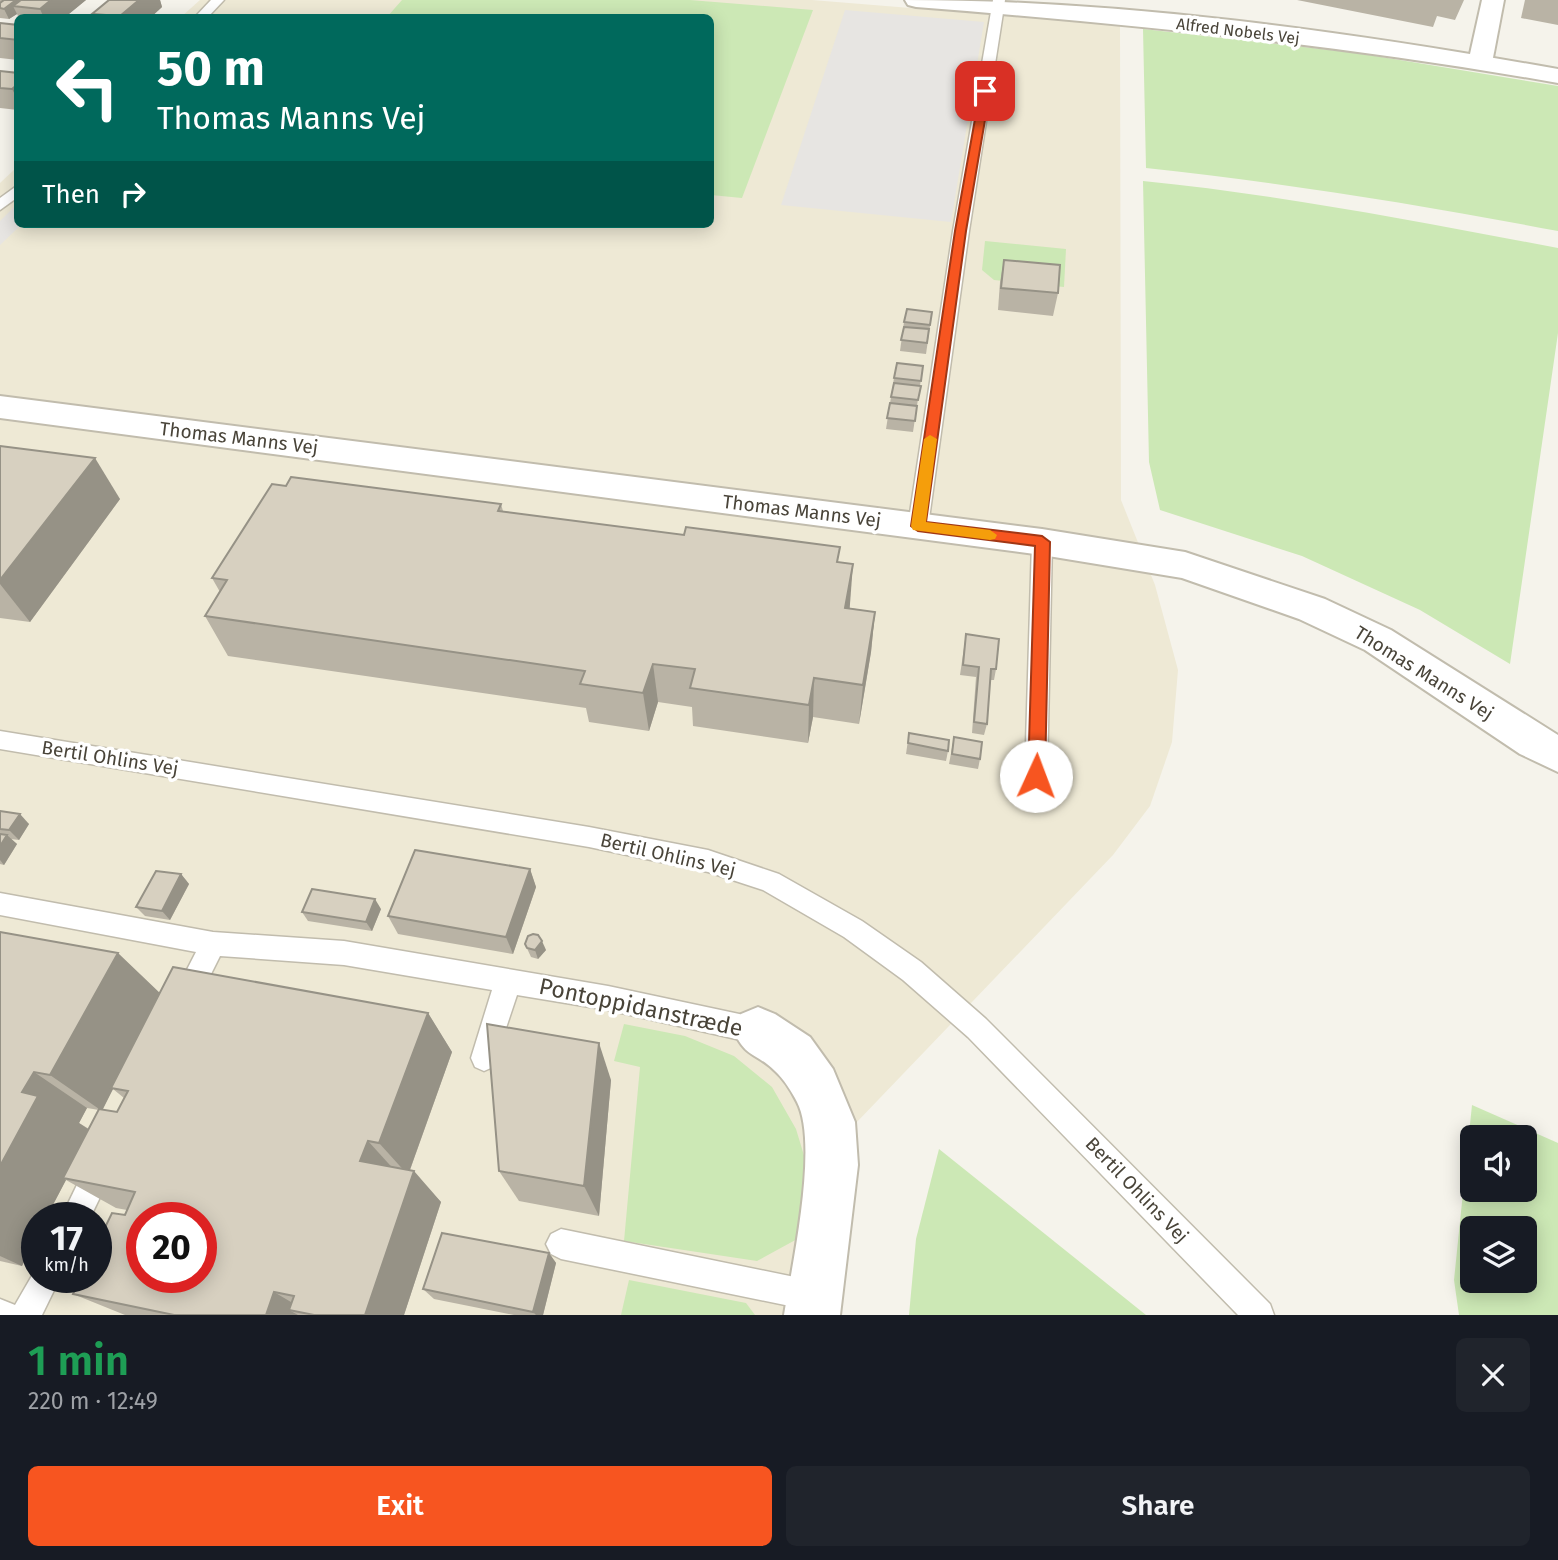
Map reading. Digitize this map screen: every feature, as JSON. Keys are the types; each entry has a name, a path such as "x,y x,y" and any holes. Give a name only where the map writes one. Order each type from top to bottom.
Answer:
{"street":[{"name":"Alfred Nobels Vej","path":"916,0 998,3 1558,66"},
{"name":"Alfred Nobels Vej","path":"1024,0 1260,24 1480,58 1558,76"},
{"path":"1480,58 1493,0"},
{"name":"Thomas Manns Vej","path":"0,407 1042,542 1185,565 1312,609 1378,640 1534,743 1558,755"},
{"name":"Pontoppidanstræde","path":"758,1031 793,1054 816,1086 830,1122 832,1165 813,1306"}],"lane":[{"path":"204,14 218,0"},
{"path":"918,526 998,3"},
{"path":"0,206 14,193"},
{"path":"1036,776 1042,542"},
{"name":"Bertil Ohlins Vej","path":"0,740 589,837 708,860 770,882 853,929 912,971 968,1019 1259,1315"},
{"name":"Pontoppidanstræde","path":"0,904 213,944 344,953 608,998 758,1031"},
{"path":"177,1017 213,944"},
{"path":"484,1058 508,981"},
{"path":"83,1202 110,1150"},
{"path":"561,1244 813,1306"},
{"path":"26,1315 37,1293"}],"shaded area":[{"path":"200,0 812,0 1120,25 1121,500 1155,585 1178,670 1172,742 1150,806 1113,855 809,1172 787,1315 0,1315 0,183 14,170 14,228 714,228 714,14 184,14"},
{"path":"845,10 984,22 951,222 781,205"},
{"path":"14,207 14,228 18,228 0,245 0,221"}],"green space":[{"path":"402,0 690,0 813,10 742,198 714,195 714,14 390,14"},
{"path":"1143,29 1357,53 1558,86 1558,231 1353,195 1146,168"},
{"path":"1143,181 1299,201 1558,248 1558,333 1510,664 1420,610 1302,556 1160,510 1149,462"},
{"path":"985,241 1066,249 1064,287 994,280 982,270"},
{"path":"624,1024 685,1036 734,1056 772,1087 796,1129 809,1172 799,1238 757,1261 624,1241 640,1067 614,1061"},
{"path":"1472,1105 1517,1125 1470,1125"},
{"path":"1537,1134 1558,1143 1558,1315 1459,1315 1454,1280 1460,1222 1460,1293 1537,1293 1537,1216 1461,1216 1462,1202 1537,1202"},
{"path":"939,1149 1146,1315 909,1315 916,1239"},
{"path":"629,1280 746,1303 755,1315 621,1315"}],"building":[{"path":"4,0 16,0 4,9 0,8 0,3"},
{"path":"21,0 51,0 40,9 13,6"},
{"path":"109,0 139,0 122,14 92,14"},
{"path":"0,23 14,25 14,40 0,38"},
{"path":"0,71 14,73 14,87 0,88"},
{"path":"1004,260 1060,265 1058,293 1001,288"},
{"path":"907,309 932,312 930,325 904,322"},
{"path":"904,327 929,329 927,343 901,340"},
{"path":"897,363 923,366 921,381 894,378"},
{"path":"894,383 921,386 918,400 891,397"},
{"path":"890,403 917,406 915,421 887,418"},
{"path":"0,446 95,458 0,580"},
{"path":"291,477 501,504 498,511 684,535 686,527 840,547 837,562 853,564 845,608 875,612 863,685 814,678 809,705 690,688 695,669 653,664 643,693 580,684 585,671 205,616 227,580 212,578 272,484 286,486"},
{"path":"966,634 999,639 996,669 991,669 987,724 974,722 979,667 963,665"},
{"path":"909,733 949,740 948,751 908,743"},
{"path":"954,737 982,742 980,759 952,754"},
{"path":"0,811 20,814 9,830 0,829"},
{"path":"0,834 7,835 0,846"},
{"path":"415,850 530,869 506,937 388,916"},
{"path":"156,871 181,874 162,911 136,907"},
{"path":"312,889 375,899 366,922 302,912"},
{"path":"0,932 118,953 50,1075 34,1072 22,1092 38,1096 0,1166"},
{"path":"538,935 542,941 535,950 527,948 525,944 528,936"},
{"path":"173,967 428,1013 379,1143 368,1141 360,1161 414,1171 365,1315 314,1315 289,1310 294,1296 274,1292 266,1315 174,1315 73,1294 112,1293 112,1213 125,1215 126,1213 126,1293 217,1293 217,1202 131,1202 135,1192 63,1178 99,1109 117,1112 128,1091 111,1088"},
{"path":"487,1024 599,1043 584,1186 499,1171"},
{"path":"442,1233 549,1253 533,1312 423,1289"}],"slow traffic":[{"path":"930,439 918,526 990,535"}],"route":[{"path":"985,91 961,231 918,526 1042,542 1036,776"}]}
